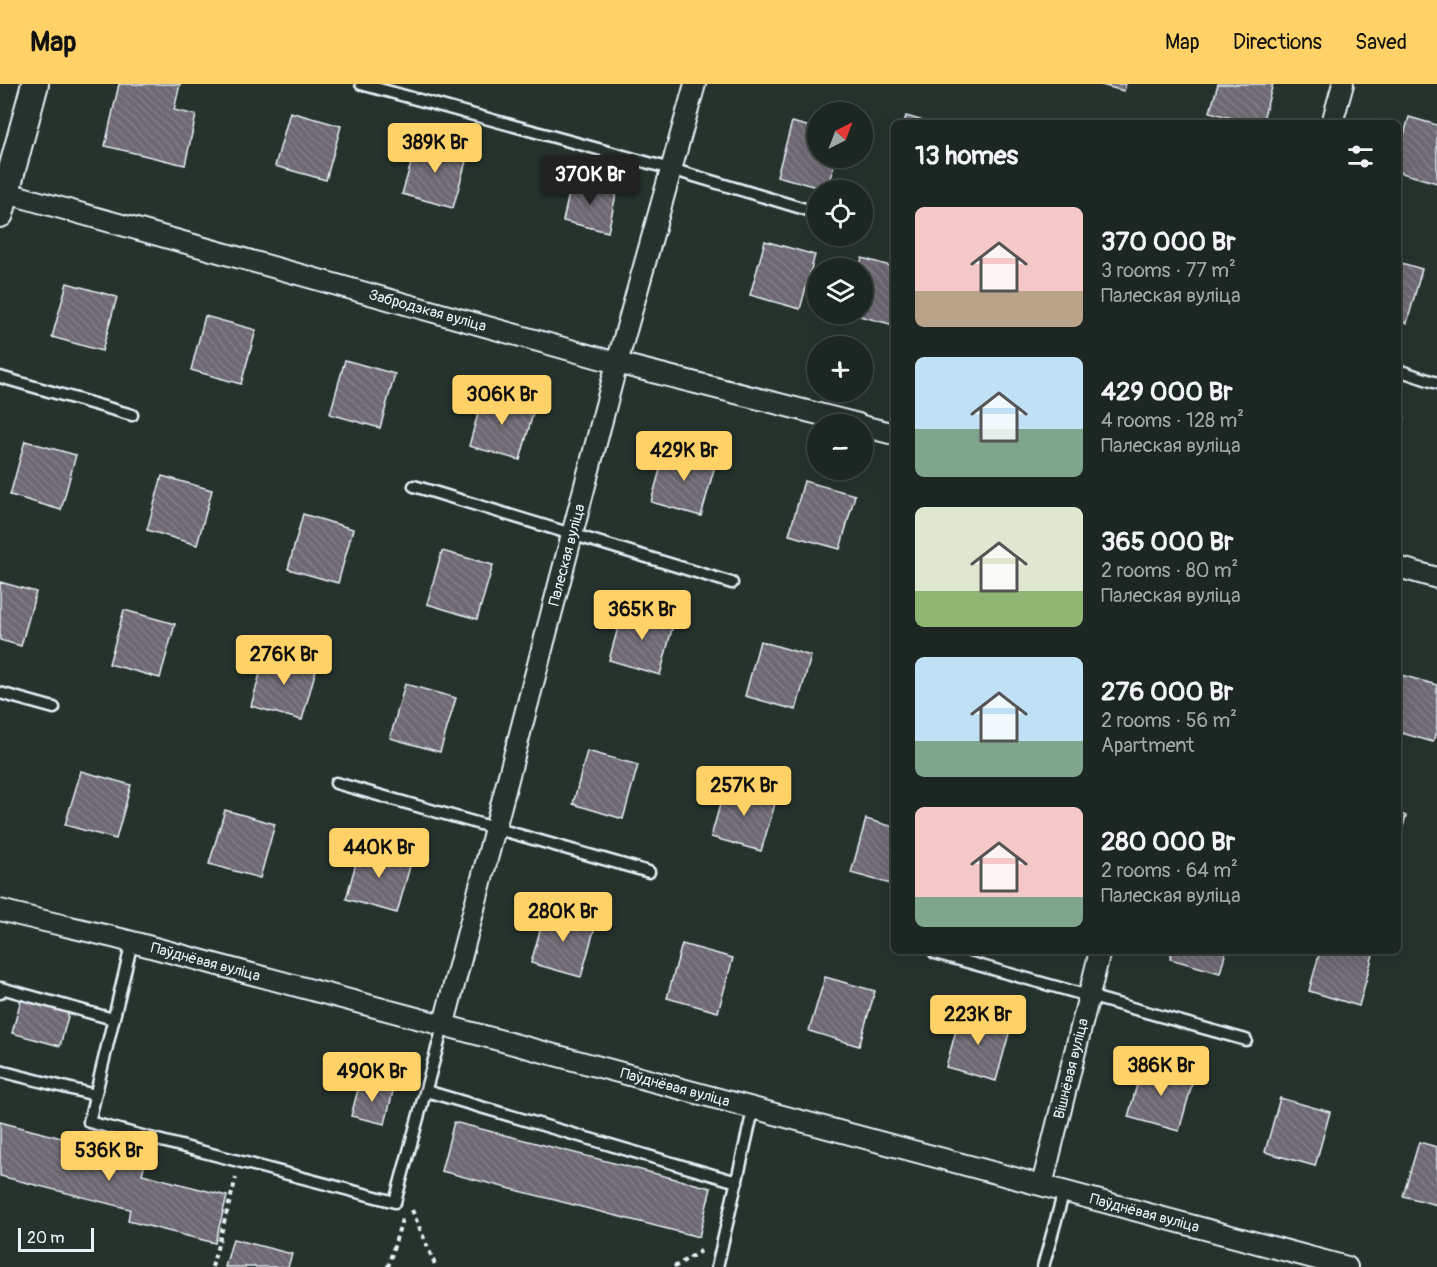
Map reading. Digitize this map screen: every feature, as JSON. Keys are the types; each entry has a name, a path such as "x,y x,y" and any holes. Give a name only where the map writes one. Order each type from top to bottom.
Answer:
{"street":[{"path":"2,199 35,84"},
{"name":"Палеская вуліца","path":"443,1027 617,363 695,84"},
{"path":"1333,120 1342,84"},
{"name":"Забродзкая вуліца","path":"2,199 617,363 818,414"},
{"path":"873,429 891,433"},
{"path":"1401,568 1437,578"},
{"name":"Паўднёвая вуліца","path":"0,910 132,942 443,1027 754,1106 1347,1267"},
{"name":"Вішнёвая вуліца","path":"1042,1185 1099,954"}],"lane":[{"path":"361,84 671,169 807,210"},
{"path":"1401,371 1437,383"},
{"path":"0,377 132,415"},
{"path":"414,486 732,584"},
{"path":"0,693 54,708"},
{"path":"336,783 496,827 649,873"},
{"path":"132,942 89,1122 395,1202 443,1027"},
{"path":"938,954 1246,1040"},
{"path":"0,993 1,988 113,1019"},
{"path":"0,1071 95,1095"},
{"path":"426,1091 737,1182"},
{"path":"717,1267 754,1106"},
{"path":"1043,1267 1064,1191"}],"path":[{"path":"212,1267 241,1161"},
{"path":"411,1209 436,1267"},
{"path":"388,1267 404,1210"},
{"path":"674,1267 702,1250 723,1241"}],"building":[{"path":"119,84 180,84 174,110 196,115 185,165 105,146"},
{"path":"1098,84 1126,84 1124,91"},
{"path":"1218,84 1273,84 1263,120 1238,120 1210,112"},
{"path":"290,112 341,126 326,180 275,166"},
{"path":"906,116 920,120 905,120"},
{"path":"1409,117 1437,125 1437,183 1401,173 1401,145"},
{"path":"792,122 807,126 807,168 833,168 830,180 807,180 807,184 777,176"},
{"path":"418,140 468,154 453,208 402,194"},
{"path":"572,180 617,190 608,232 563,221"},
{"path":"765,241 815,255 814,258 807,258 807,284 800,309 750,295"},
{"path":"873,261 891,266 891,324 873,320"},
{"path":"1401,263 1422,269 1407,323 1401,322"},
{"path":"67,283 117,297 102,351 52,337"},
{"path":"205,316 256,330 241,384 191,370"},
{"path":"345,360 395,374 380,428 330,414"},
{"path":"484,392 535,406 520,460 469,446"},
{"path":"1401,416 1405,417 1401,432"},
{"path":"25,441 76,455 61,510 10,495"},
{"path":"666,448 716,462 701,516 651,502"},
{"path":"162,476 212,490 197,545 147,530"},
{"path":"804,481 855,495 840,549 789,535"},
{"path":"303,514 353,529 338,583 288,569"},
{"path":"442,551 493,565 477,619 427,604"},
{"path":"0,582 36,592 21,646 0,640"},
{"path":"624,606 674,621 660,675 609,660"},
{"path":"124,610 175,624 160,678 109,664"},
{"path":"760,641 811,656 796,710 745,696"},
{"path":"266,652 317,666 302,720 251,706"},
{"path":"1401,675 1437,685 1437,728 1433,742 1401,733"},
{"path":"405,684 456,698 440,752 390,738"},
{"path":"587,751 638,765 623,819 573,804"},
{"path":"81,771 131,785 116,839 65,825"},
{"path":"726,783 777,797 761,851 711,837"},
{"path":"225,810 275,824 260,878 209,864"},
{"path":"1401,814 1406,816 1401,834"},
{"path":"866,819 891,826 891,884 851,873"},
{"path":"361,845 412,859 397,913 346,899"},
{"path":"546,909 596,923 581,977 531,963"},
{"path":"682,944 733,958 718,1012 667,998"},
{"path":"1171,954 1225,954 1220,973 1170,959"},
{"path":"1319,954 1373,954 1359,1006 1309,991"},
{"path":"825,977 875,991 859,1046 809,1031"},
{"path":"22,996 70,1009 60,1046 12,1033"},
{"path":"961,1012 1011,1026 996,1081 946,1067"},
{"path":"1143,1063 1194,1077 1179,1131 1128,1117"},
{"path":"360,1082 393,1091 385,1124 351,1116"},
{"path":"1280,1098 1330,1112 1315,1166 1265,1152"},
{"path":"0,1122 146,1160 142,1174 227,1196 215,1243 128,1221 130,1209 0,1176"},
{"path":"454,1122 711,1188 699,1237 441,1171"},
{"path":"1419,1142 1437,1147 1437,1205 1403,1196"},
{"path":"233,1239 292,1254 288,1267 225,1267"}]}
